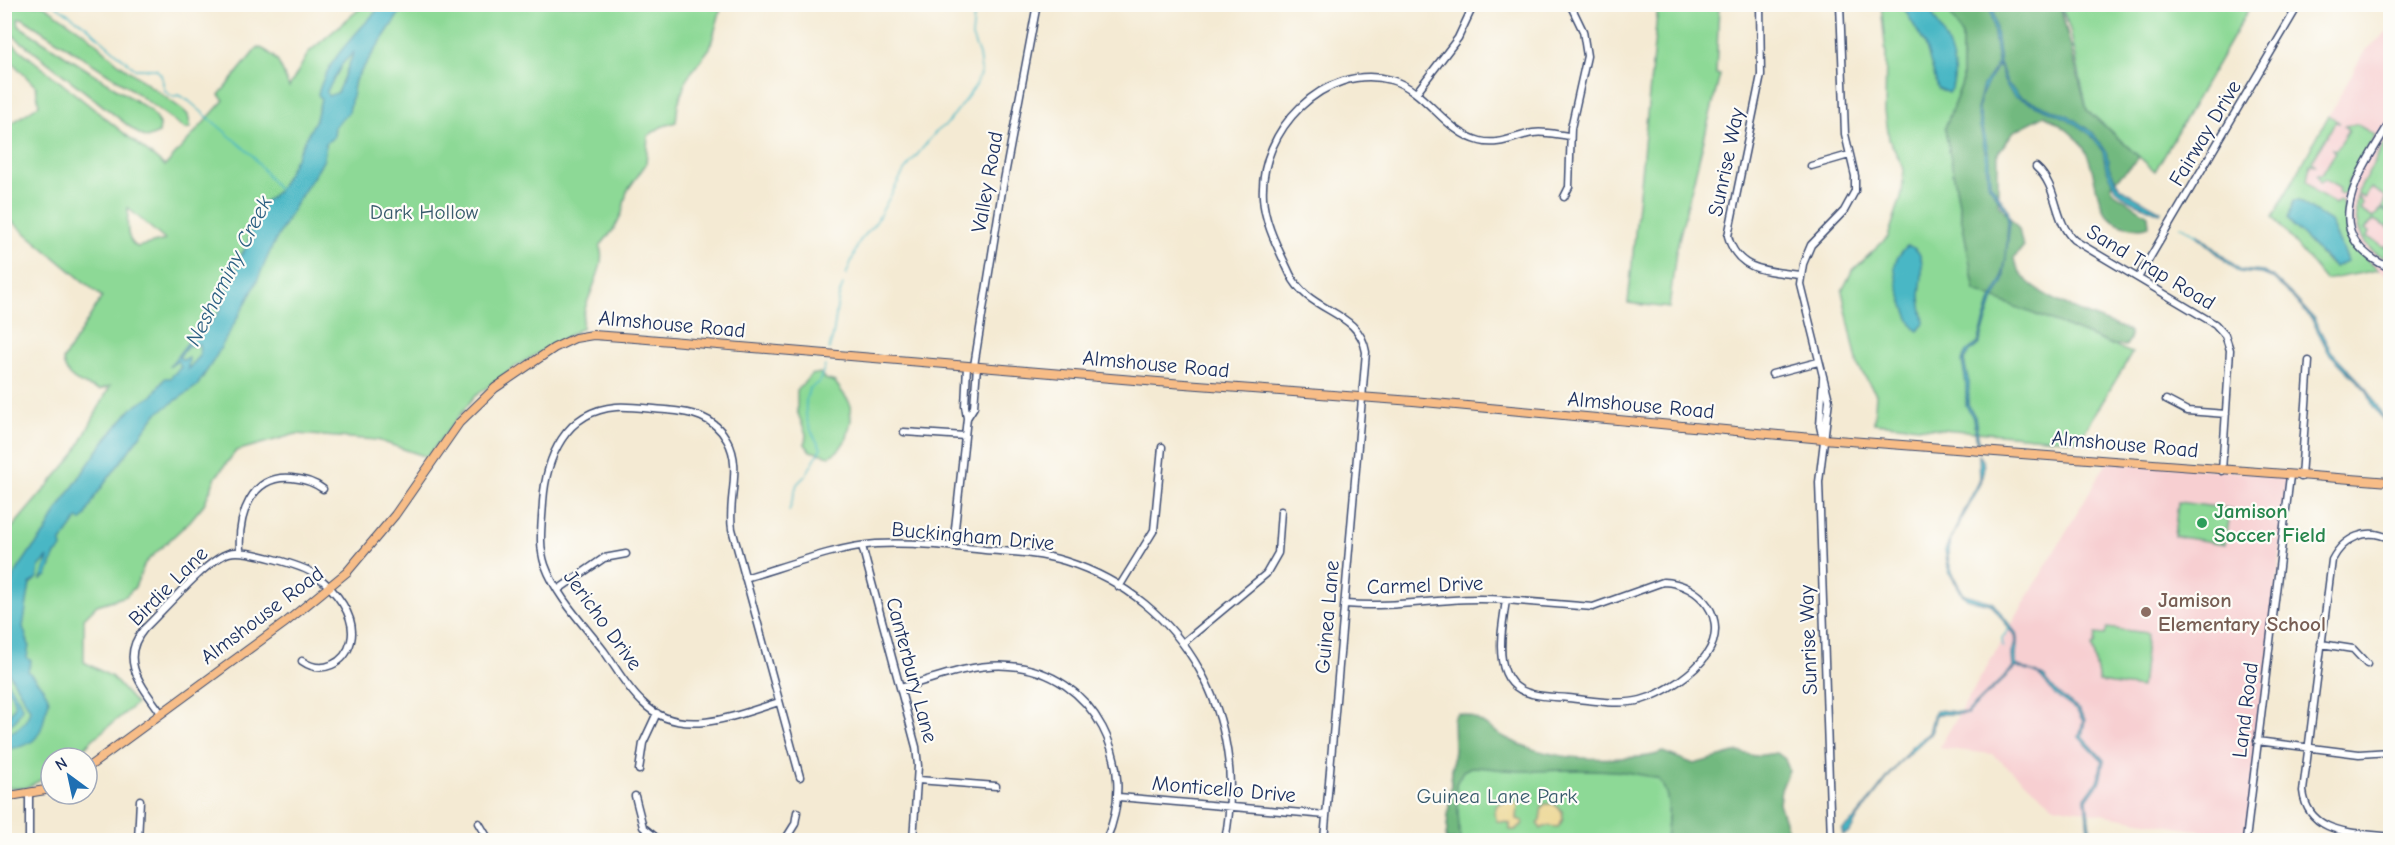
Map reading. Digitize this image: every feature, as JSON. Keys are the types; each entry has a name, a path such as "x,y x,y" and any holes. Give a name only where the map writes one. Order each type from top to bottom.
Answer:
{"main road":[{"name":"Almshouse Road","path":"99,759 329,589 371,546 467,414 506,380 554,348 575,338 600,335 1363,397 1823,439 2301,477 2391,482"},
{"path":"4,797 39,792"}],"street":[{"name":"Valley Road","path":"953,547 967,418 974,407 973,366 1002,191 1037,4"},
{"path":"1416,93 1458,38 1474,4"},
{"path":"1564,197 1569,187 1570,136 1587,56 1583,31 1570,4"},
{"name":"Sunrise Way","path":"1760,4 1761,75 1728,236 1735,254 1752,268 1800,275"},
{"name":"Sunrise Way","path":"1831,840 1819,482 1823,439 1820,426 1823,378 1800,289 1800,275 1811,245 1844,211 1853,197 1855,176 1845,134 1840,4"},
{"name":"Fairway Drive","path":"2138,278 2300,4"},
{"name":"Guinea Lane","path":"1324,840 1366,361 1361,337 1347,320 1308,298 1290,275 1266,216 1263,194 1264,173 1273,144 1286,123 1301,107 1330,86 1349,79 1372,77 1398,82 1416,93 1457,130 1477,141 1497,142 1537,133 1570,136"},
{"path":"2391,122 2352,187 2348,207 2349,220 2358,243 2375,261 2391,268"},
{"path":"1811,165 1849,155"},
{"name":"Sand Trap Road","path":"2036,167 2050,182 2062,224 2071,237 2215,324 2223,332 2230,350 2222,471"},
{"path":"2301,477 2309,361"},
{"path":"1772,374 1818,362"},
{"path":"2166,400 2182,410 2226,414"},
{"name":"Jericho Drive","path":"779,702 714,722 684,722 657,713 642,702 559,589 546,567 541,543 548,467 561,439 576,423 595,412 616,407 691,412 711,421 726,437 735,467 730,519 800,777"},
{"path":"904,432 965,436"},
{"path":"1119,587 1154,530 1162,447"},
{"name":"Land Road","path":"2246,840 2290,476"},
{"path":"240,550 240,523 252,496 260,486 272,480 289,477 311,482 323,489"},
{"path":"1183,643 1266,574 1278,553 1281,511"},
{"path":"2391,539 2380,534 2365,534 2350,538 2339,548 2330,568 2303,791 2307,806 2315,819 2334,830 2391,837"},
{"name":"Buckingham Drive","path":"745,578 862,546 914,543 1056,558 1074,564 1119,587 1159,617 1183,643 1207,682 1223,724 1231,773 1226,840"},
{"name":"Canterbury Lane","path":"862,546 916,747 918,780 913,840"},
{"name":"Birdie Lane","path":"161,713 134,672 132,655 137,638 215,561 240,550 312,572 329,589 350,618 352,630 350,645 342,658 327,668 315,668 302,661"},
{"path":"559,589 604,558 626,554"},
{"name":"Carmel Drive","path":"1345,604 1391,607 1462,597 1506,600 1593,607 1654,584 1673,582 1694,590 1705,600 1714,620 1715,633 1710,648 1697,666 1661,691 1641,700 1623,702 1533,694 1511,682 1502,663 1506,600"},
{"path":"2321,644 2353,649 2367,664"},
{"path":"901,688 985,666 1017,667 1048,676 1082,699 1105,729 1115,760 1119,797 1106,840"},
{"path":"639,770 644,743 657,713"},
{"path":"2257,741 2359,754 2391,752"},
{"path":"918,780 996,786"},
{"path":"29,795 29,840"},
{"path":"636,796 643,827 659,840"},
{"name":"Monticello Drive","path":"1119,797 1326,815"},
{"path":"138,840 140,800"},
{"path":"785,840 795,824 797,812"},
{"path":"479,823 489,840"}],"shaded area":[{"path":"2390,29 2390,277 2378,270 2325,280 2273,217 2364,52"},
{"name":"Jamison Elementary School","path":"2108,460 2290,476 2246,839 2054,806 1992,754 1939,748"}],"green space":[{"path":"4,5 43,5 86,34 117,62 183,110 188,115 191,128 185,129 124,84 22,18 18,19 19,26 150,110 160,125 159,133 147,138 139,134 5,29"},
{"name":"Dark Hollow","path":"364,5 722,5 710,48 687,78 678,104 676,122 661,127 648,136 646,164 627,191 622,213 614,229 600,246 601,264 586,306 582,328 518,365 474,397 427,457 377,440 296,434 236,451 216,477 204,504 190,521 145,563 135,587 126,596 97,605 84,618 84,662 112,677 136,704 86,746 39,746 39,781 25,788 5,788 5,536 74,455 110,386 99,390 75,380 64,367 63,360 102,297 5,216 5,128 39,105 36,87 14,64 5,64 4,37 165,166 224,100 219,95 258,47 275,58 289,87 309,52","holes":["128,208 165,240 137,247 128,235"]},
{"path":"1658,5 1719,5 1716,74 1720,75 1676,251 1669,308 1628,303"},
{"path":"1881,5 1946,5 1962,36 1962,83 1945,128 1975,290 2132,353 2079,441 1874,423 1876,394 1858,366 1842,291 1852,271 1888,237 1902,194 1904,169 1889,139 1885,111 1886,55"},
{"path":"1946,5 2060,5 2087,110 2139,157 2111,186 2115,193 2148,215 2149,226 2138,228 2127,226 2116,222 2108,215 2098,196 2086,152 2078,140 2045,115 2014,131 1998,153 1998,203 2019,229 2023,247 2014,258 2019,271 2029,283 2078,311 2124,329 2130,333 2126,346 2113,345 1975,291 1945,128 1962,83 1962,36"},
{"path":"2061,5 2251,5 2155,171 2087,110 2070,30"},
{"path":"2329,115 2340,123 2335,122 2312,161 2315,165 2310,164 2307,181 2316,193 2335,204 2340,200 2343,203 2352,241 2362,255 2378,270 2325,280 2273,217","holes":["2294,201 2298,201 2330,222 2347,261 2334,267 2328,263 2288,218"]},
{"path":"2356,124 2375,135 2348,182 2347,192 2341,195 2338,193 2339,188 2325,180 2320,183 2317,175 2322,175 2335,153 2332,149 2336,150 2349,130 2345,126"},
{"path":"2385,143 2389,143 2390,150 2390,182 2387,188 2390,190 2389,212 2382,208 2386,197 2371,188 2364,198 2357,194"},
{"path":"2357,196 2363,204 2360,210 2373,218 2381,209 2389,214 2388,228 2374,220 2365,229 2369,232 2367,237 2384,247 2389,244 2384,257 2375,253 2363,240 2357,222"},
{"path":"820,373 825,379 835,382 850,403 851,420 847,438 839,450 830,456 810,451 805,444 806,434 797,411 797,390 811,375"},
{"name":"Jamison Soccer Field","path":"2178,502 2231,509 2225,544 2174,536"},
{"path":"2107,628 2147,633 2141,688 2099,682 2092,646 2095,645 2096,634 2105,635"},
{"path":"1457,713 1477,719 1520,744 1563,756 1622,758 1663,752 1694,764 1738,752 1755,756 1777,753 1785,759 1789,770 1781,790 1779,803 1791,840 1666,840 1668,800 1666,793 1658,779 1642,775 1608,771 1516,771 1471,767 1463,771 1456,784 1460,840 1446,840 1454,749 1453,719"},
{"name":"Guinea Lane Park","path":"1454,749 1672,766 1666,840 1446,840"}],"sand":[{"path":"1508,799 1518,804 1517,819 1523,821 1516,830 1510,830 1510,823 1497,821 1494,813 1497,805"},
{"path":"1545,804 1554,804 1562,811 1563,819 1558,827 1546,826 1541,829 1537,823"}],"water":[{"path":"382,5 405,5 355,80 349,112 335,126 334,137 326,143 324,159 272,247 253,290 215,358 197,386 156,414 96,495 85,517 80,521 78,518 61,542 62,548 55,554 47,576 41,579 48,557 39,567 37,578 30,584 23,627 29,645 27,658 31,661 28,671 44,689 49,703 37,737 27,744 5,750 5,734 21,726 30,709 9,673 9,623 5,620 5,606 13,577 45,533 57,510 103,443 132,408 152,396 165,378 170,378 181,367 178,361 169,367 188,342 207,327 219,312 227,289 238,274 237,263 247,245 255,219 265,202 279,190 316,119 321,99 318,94 322,81 336,57","holes":["354,52 337,93 328,96 327,91 343,63","199,344 200,356 188,369 189,357 183,360 179,357 188,346"]},
{"path":"1902,5 1927,5 1938,24 1953,61 1953,84 1948,93 1938,88 1925,44"},
{"path":"1990,5 1993,5 2000,64 2008,85 2021,97 2069,116 2093,133 2106,151 2109,167 2120,188 2161,211 2160,213 2128,199 2117,190 2106,168 2103,152 2091,135 2068,119 2014,96 2006,86 1999,65 1980,98 1979,110 1988,151 1990,183 2008,209 2010,221 2006,256 2008,221 2006,210 1988,184 1985,151 1977,110 1983,85 1998,63"},
{"path":"2294,201 2298,201 2330,221 2347,261 2334,267 2293,226 2288,218"},
{"path":"2198,234 2240,270 2263,272 2273,277 2294,297 2314,319 2331,351 2368,390 2390,429 2373,406 2367,391 2329,353 2312,320 2293,298 2272,278 2262,274 2239,272 2198,237"},
{"path":"1907,246 1914,248 1918,253 1922,266 1920,302 1924,323 1918,331 1910,321 1895,272 1896,261"},
{"path":"2006,258 2003,283 1993,301 1979,344 1964,361 1969,383 1968,404 1975,417 1979,443 1977,443 1973,418 1966,405 1966,383 1962,361 1966,352 1978,343 1991,300 2001,282"},
{"path":"1979,455 1983,463 1983,474 1950,541 1949,562 1964,594 1992,602 2016,633 2017,640 2016,665 2034,673 2016,667 1967,714 1936,714 1931,733 1900,762 1858,817 1850,832 1843,835 1842,830 1855,819 1912,746 1929,733 1934,713 1938,710 1966,713 2013,668 2012,654 2016,638 1991,604 1967,599 1963,595 1949,572 1945,550 1980,479"},
{"path":"2039,675 2079,710 2085,720 2082,736 2104,760 2100,781 2087,799 2091,840 2089,840 2085,798 2098,780 2102,761 2079,737 2083,721 2077,711 2055,695"},
{"path":"4,676 22,708 16,720 5,729 5,721 15,706 11,693 5,688"}],"waterway":[{"path":"54,4 86,26 135,69 156,69 161,75 165,91 173,97 178,95 189,101 252,155 280,192"},
{"path":"846,275 859,242 876,222 904,171 935,133 948,123 976,85 981,71 979,55 972,37 975,4"},
{"path":"2180,226 2198,235"},
{"path":"829,349 843,285"},
{"path":"789,511 797,484 806,475 821,448 809,427 806,406 809,389 819,382 825,366"},
{"path":"2003,647 2002,638 2009,629"}],"place":[{"name":"Jamison Soccer Field","path":"2202,523"},
{"name":"Jamison Elementary School","path":"2146,612"}],"water label":[{"name":"Neshaminy Creek","path":"229,271"}]}
